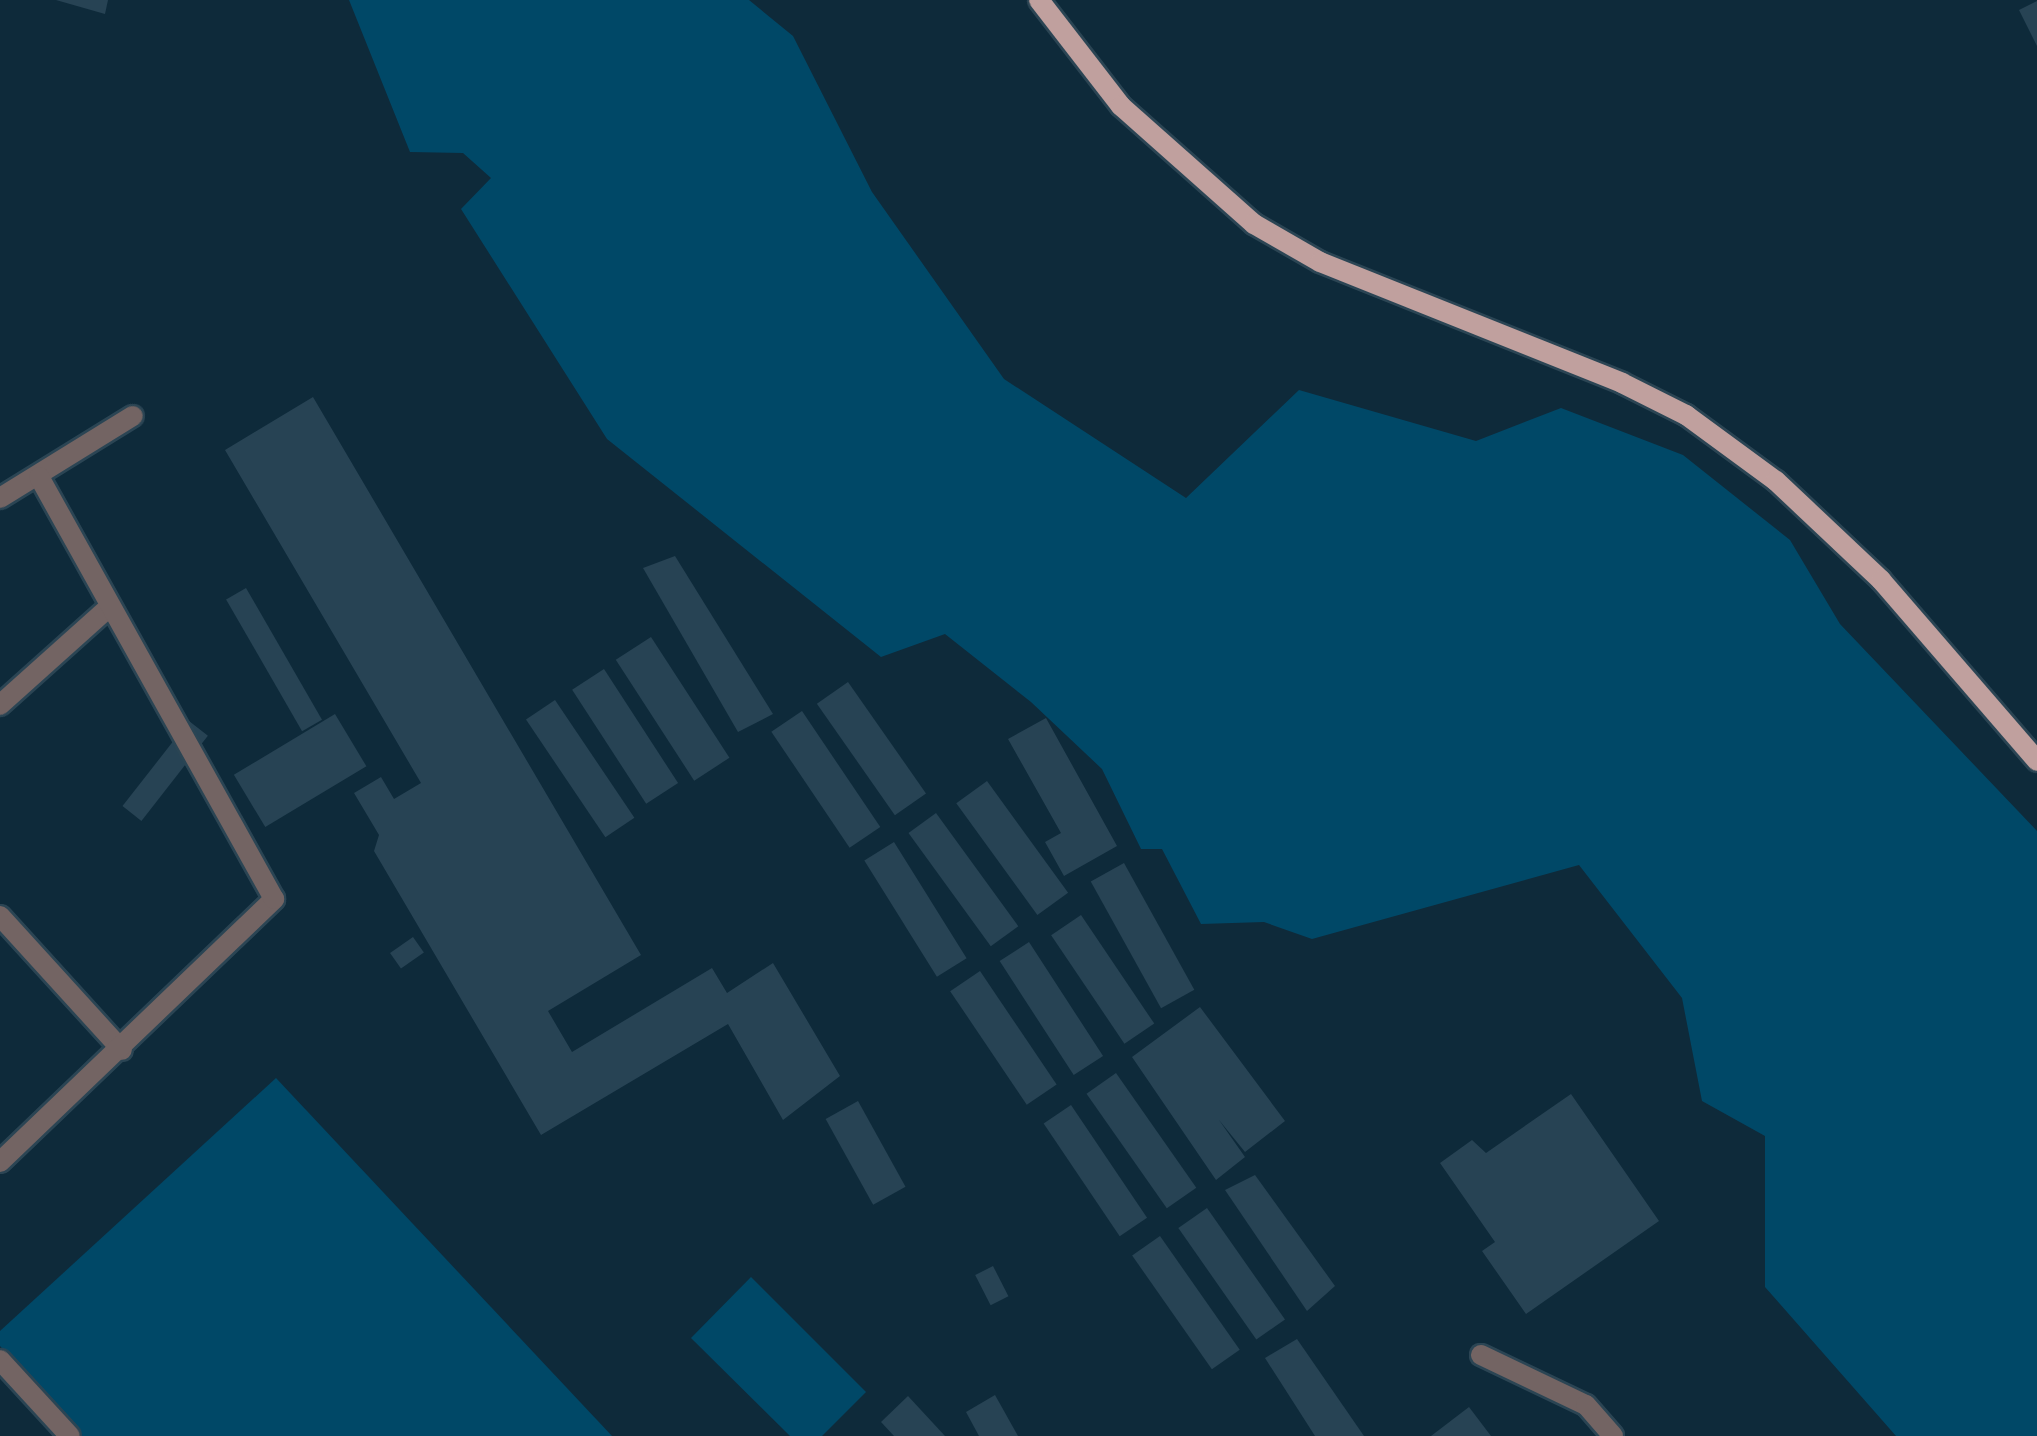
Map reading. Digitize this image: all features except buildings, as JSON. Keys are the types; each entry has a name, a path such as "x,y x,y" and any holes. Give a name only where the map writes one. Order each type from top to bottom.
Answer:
{"main road":[{"path":"1039,0 1121,106 1254,224 1334,268 1635,390 1686,415 1776,481 1881,580 2037,761"}],"street":[{"path":"0,498 39,477 133,416"},
{"path":"0,1162 122,1050 274,899 107,609 39,477"},
{"path":"0,705 107,609"},
{"path":"0,916 122,1050"},
{"path":"1481,1355 1586,1405 1613,1436"},
{"path":"0,1360 64,1434"}],"shaded area":[{"path":"349,0 749,0 793,36 872,192 1004,379 1186,498 1299,390 1476,441 1561,408 1683,455 1790,540 1840,624 2037,831 2037,1436 1896,1436 1765,1287 1765,1136 1702,1101 1682,998 1579,865 1312,939 1264,922 1201,924 1162,849 1141,849 1102,769 1031,702 945,634 881,657 607,439 461,209 491,178 463,153 410,152"},
{"path":"276,1078 612,1436 81,1436 0,1346 0,1331"},
{"path":"751,1277 866,1392 822,1436 790,1436 691,1338"}]}
